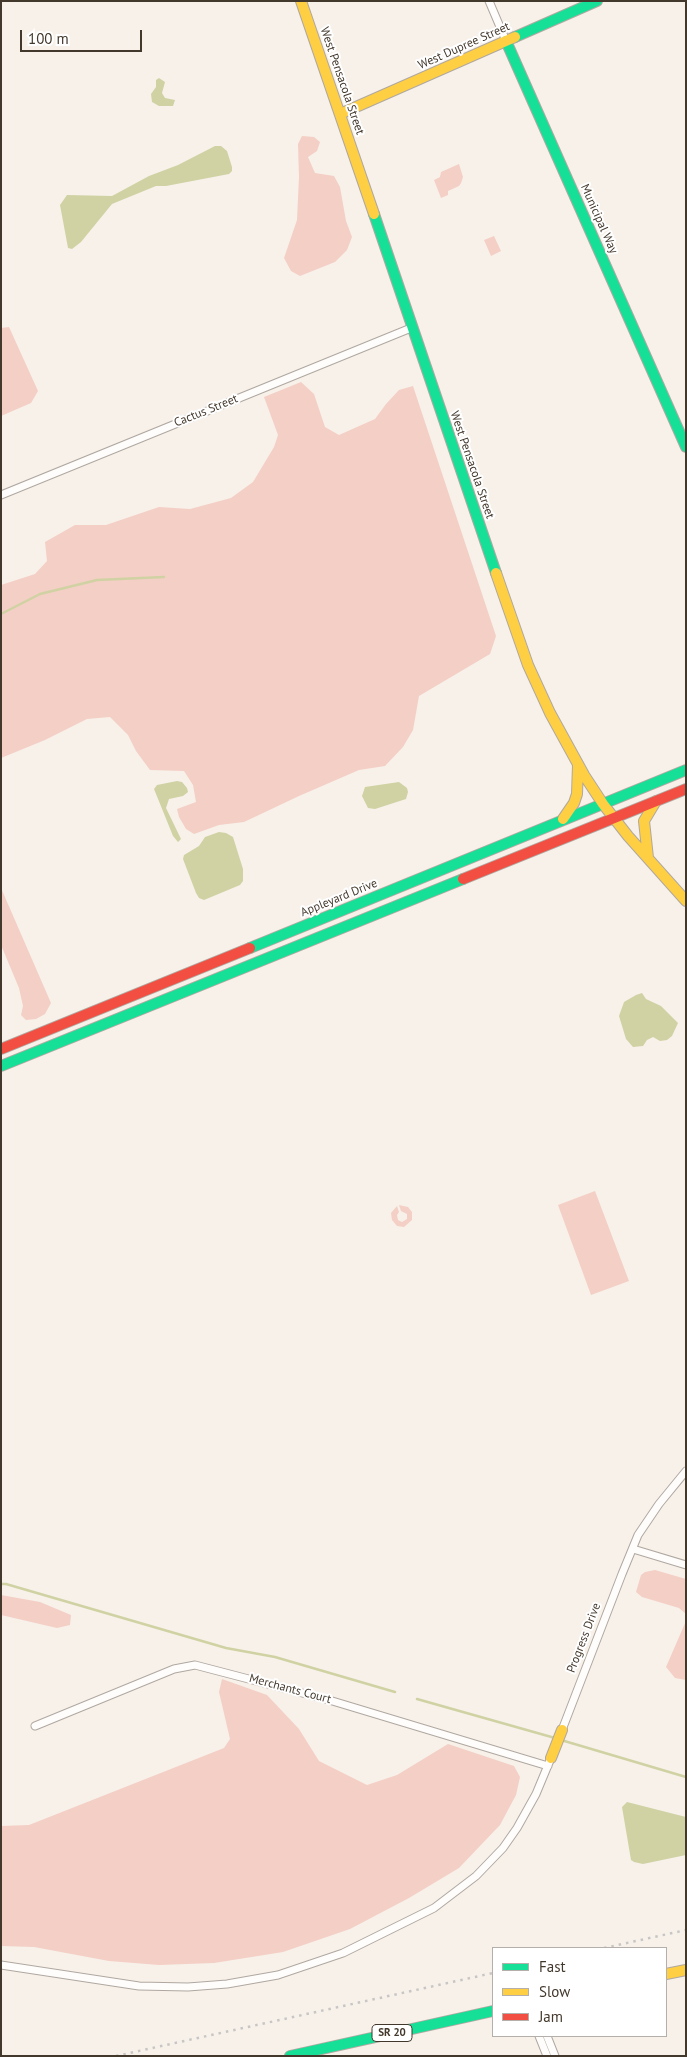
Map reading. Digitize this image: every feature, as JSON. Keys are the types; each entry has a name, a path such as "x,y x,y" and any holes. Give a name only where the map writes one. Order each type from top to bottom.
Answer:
{"main road":[{"name":"West Pensacola Street","path":"301,1 528,665 550,713 603,804 648,859 686,901"},
{"name":"West Dupree Street","path":"340,114 597,1"},
{"name":"Municipal Way","path":"506,41 686,447"},
{"path":"562,820 575,799 578,764"},
{"name":"Appleyard Drive","path":"1,1049 686,770"},
{"path":"1,1066 686,789"},
{"path":"648,859 644,821 656,801"},
{"path":"394,889 408,902"},
{"path":"285,933 291,949"},
{"path":"119,1000 126,1016"},
{"name":"Progress Drive","path":"549,1762 562,1730"},
{"path":"667,1974 686,1970"},
{"name":"SR 20","path":"290,2056 492,2011"}],"street":[{"name":"Municipal Way","path":"489,1 506,41"},
{"name":"Cactus Street","path":"1,495 412,328"},
{"name":"Progress Drive","path":"562,1730 645,1523 686,1471"},
{"path":"633,1549 686,1566"},
{"name":"Merchants Court","path":"35,1726 174,1669 194,1665 329,1700 549,1762"},
{"name":"Progress Drive","path":"1,1965 31,1968 100,1982 148,1987 188,1987 226,1984 278,1975 343,1953 434,1908 452,1896 483,1869 503,1848 520,1822 536,1794 549,1762"},
{"path":"539,2037 547,2056"},
{"path":"547,2037 555,2056"}],"shaded area":[{"path":"159,78 165,82 162,93 165,98 175,100 173,106 159,106 152,102 151,94 156,87 156,80"},
{"path":"302,136 314,137 320,142 317,151 308,157 315,173 334,176 340,187 346,221 352,237 347,250 335,262 300,276 291,271 284,258 297,220 298,144"},
{"path":"215,146 221,146 227,151 232,167 232,171 229,174 166,186 156,186 112,204 81,242 72,249 68,248 60,205 67,195 112,196 149,176 178,165"},
{"path":"459,164 463,177 461,183 459,186 448,191 448,195 441,198 434,180 440,177 441,172"},
{"path":"494,236 501,251 491,256 484,240"},
{"path":"9,327 38,391 31,403 1,416 1,328"},
{"path":"301,382 314,394 325,427 339,435 375,419 399,390 413,386 496,636 490,654 419,696 413,730 403,747 385,766 359,770 244,822 219,825 194,834 186,829 177,809 196,802 193,785 184,771 150,770 136,751 128,735 110,717 87,719 45,740 1,758 1,585 35,574 47,561 45,542 75,525 106,525 159,507 190,509 231,498 253,482 274,447 278,435 264,397"},
{"path":"177,781 182,782 188,792 183,796 169,799 166,808 181,839 178,842 173,836 154,789 157,785"},
{"path":"399,782 407,788 406,799 375,809 368,808 362,796 365,787"},
{"path":"219,832 233,837 243,869 243,881 240,885 204,900 199,898 196,893 183,859 184,855 199,846 205,837"},
{"path":"1,888 51,1003 45,1014 36,1019 26,1020 21,1015 23,1006 19,988 1,945"},
{"path":"642,993 646,999 661,1006 678,1023 672,1036 667,1040 660,1041 653,1037 647,1040 643,1046 633,1047 626,1039 619,1016 624,1002"},
{"path":"595,1191 629,1281 591,1295 558,1205"},
{"path":"399,1205 408,1207 412,1212 412,1220 404,1227 397,1226 392,1220 391,1213 397,1206 399,1212 397,1215 398,1220 402,1222 407,1219 407,1214 401,1211"},
{"path":"655,1570 686,1579 686,1614 679,1608 642,1597 636,1592 641,1575"},
{"path":"1,1595 40,1602 71,1615 70,1625 57,1628 1,1615"},
{"path":"686,1621 686,1680 675,1678 666,1667"},
{"path":"222,1679 267,1695 299,1729 319,1761 367,1785 397,1775 448,1744 514,1766 520,1777 516,1795 500,1825 459,1868 409,1898 350,1929 283,1952 214,1963 159,1965 109,1961 34,1947 1,1946 1,1826 29,1825 224,1748 230,1739 219,1692"},
{"path":"627,1802 686,1817 686,1855 643,1864 631,1860 622,1807"}],"waterway":[{"path":"1,614 40,594 97,580 164,577"},
{"path":"1,1584 226,1648 275,1657 395,1692"},
{"path":"417,1699 555,1738"},
{"path":"561,1740 686,1777"}],"railway":[{"path":"609,1947 686,1930"},
{"path":"116,2056 492,1973"}],"traffic: fast":[{"path":"515,37 597,1"},
{"path":"506,41 686,447"},
{"path":"374,214 496,573"},
{"path":"250,948 686,770"},
{"path":"1,1066 463,879"},
{"path":"290,2056 492,2011"}],"traffic: slow":[{"path":"301,1 374,214"},
{"path":"340,114 515,37"},
{"path":"496,573 528,665 550,713 584,775 603,804 628,836 686,901"},
{"path":"563,819 574,803 577,794 578,765"},
{"path":"648,858 644,821 656,801"},
{"path":"551,1758 562,1730"},
{"path":"667,1974 686,1970"}],"traffic: jam":[{"path":"463,879 686,789"},
{"path":"1,1049 250,948"}]}
